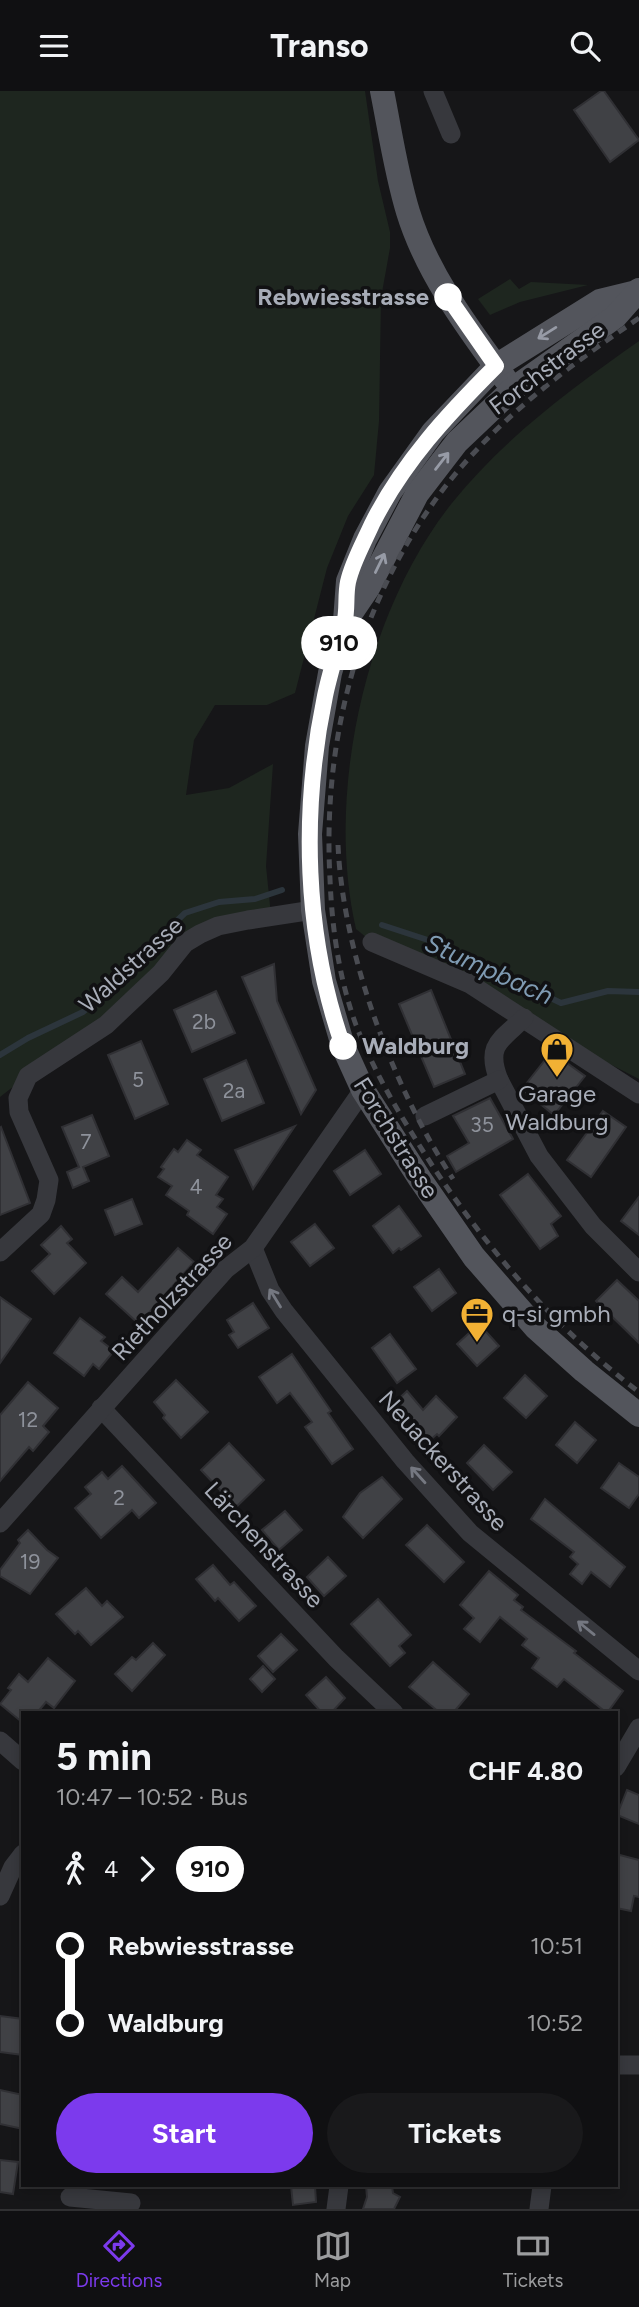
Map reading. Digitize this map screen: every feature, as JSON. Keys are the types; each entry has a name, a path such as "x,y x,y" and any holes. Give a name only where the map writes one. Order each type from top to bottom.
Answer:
{"main road":[{"path":"383,91 408,212 419,240 448,297 513,389"},
{"name":"Forchstrasse","path":"638,291 600,301 496,366 433,432 390,492 369,531 348,581 345,621 325,698 315,759 311,822 313,910 319,957 331,1012 362,1090 419,1179 474,1257 536,1328 639,1415"},
{"name":"Forchstrasse","path":"345,621 368,588 423,485 457,442 513,389 615,317 638,291"}],"street":[{"path":"433,91 451,134"},
{"name":"Waldstrasse","path":"2,1246 41,1214 49,1180 19,1112 18,1098 28,1076 106,1025 161,973 186,943 200,934 218,926 248,919 313,910"},
{"path":"372,942 470,984 639,1094"},
{"path":"524,1018 500,1038 493,1051 499,1080 539,1156 593,1226 639,1272"},
{"path":"425,1116 499,1080"},
{"name":"Rietholzstrasse","path":"0,1523 226,1269 253,1248 362,1090"},
{"name":"Neuackerstrasse","path":"253,1248 270,1290 284,1311 405,1461 461,1523 639,1671"},
{"name":"Lärchenstrasse","path":"101,1408 336,1658 392,1711"},
{"path":"618,1764 639,1728"},
{"path":"0,1741 21,1759"},
{"path":"0,1896 13,1867 21,1857"},
{"path":"618,2065 639,2065"},
{"path":"336,2209 340,2187"},
{"path":"540,2209 541,2187"},
{"path":"70,2197 132,2199"}],"shaded area":[{"path":"0,91 365,91 378,181 390,232 390,248 381,298 379,421 374,475 348,516 327,568 295,693 267,705 215,705 194,740 186,795 229,788 273,764 266,866 271,915 218,926 0,1097"},
{"path":"510,279 519,289 531,282 588,285 520,302 490,315 478,299"},
{"path":"639,341 639,1079 372,942 356,929 348,877 346,821 350,764 360,707 375,650 396,597 422,547 472,479 516,436 588,377"}],"building":[{"path":"604,91 639,140 610,162 574,110"},
{"path":"274,964 277,1001 316,1090 301,1114 242,977"},
{"path":"431,990 465,1074 434,1087 399,1004"},
{"path":"216,991 235,1033 192,1052 174,1010"},
{"path":"141,1041 168,1104 135,1119 108,1055"},
{"path":"553,1053 585,1076 554,1115 522,1089"},
{"path":"246,1060 264,1103 222,1121 204,1079"},
{"path":"490,1098 513,1139 456,1172 447,1156 469,1143 453,1116"},
{"path":"603,1111 626,1127 591,1177 567,1160"},
{"path":"92,1115 109,1156 83,1167 89,1181 73,1188 67,1172 79,1167 62,1127"},
{"path":"295,1126 253,1189 235,1150"},
{"path":"0,1128 30,1203 0,1215"},
{"path":"187,1140 201,1150 197,1155 228,1177 216,1195 223,1199 217,1207 227,1214 213,1234 187,1215 189,1211 166,1195 172,1186 158,1177 164,1169 161,1167 174,1149 178,1152"},
{"path":"365,1150 381,1174 350,1195 334,1171"},
{"path":"528,1174 561,1216 551,1224 558,1236 540,1249 500,1195"},
{"path":"639,1197 639,1235 621,1221"},
{"path":"132,1199 142,1224 115,1235 105,1210"},
{"path":"399,1206 421,1236 393,1253 373,1226"},
{"path":"315,1224 334,1248 310,1266 291,1242"},
{"path":"61,1226 72,1239 67,1243 86,1263 54,1294 32,1271 50,1254 41,1245"},
{"path":"178,1248 194,1262 139,1324 106,1294 122,1277 138,1292"},
{"path":"439,1269 456,1293 432,1311 414,1287"},
{"path":"617,1280 639,1301 639,1343 596,1301"},
{"path":"0,1297 31,1319 0,1363"},
{"path":"253,1303 269,1328 238,1348 229,1335 234,1332 227,1320"},
{"path":"80,1318 105,1337 101,1341 114,1351 99,1369 93,1364 84,1376 54,1353"},
{"path":"479,1324 499,1346 477,1366 457,1344"},
{"path":"390,1334 416,1369 397,1383 372,1348"},
{"path":"292,1354 353,1449 332,1464 305,1427 312,1422 290,1393 277,1403 259,1377"},
{"path":"525,1375 547,1396 526,1418 504,1398"},
{"path":"176,1380 208,1412 181,1438 163,1418 165,1415 154,1402"},
{"path":"28,1382 58,1408 43,1426 49,1432 33,1451 29,1447 0,1481 0,1415"},
{"path":"407,1391 423,1410 436,1396 457,1417 439,1436 437,1434 428,1442 394,1403"},
{"path":"575,1422 596,1440 577,1463 556,1445"},
{"path":"229,1443 264,1480 233,1510 218,1494 221,1491 201,1470"},
{"path":"484,1445 512,1472 493,1490 467,1463"},
{"path":"619,1463 639,1477 639,1494 629,1508 601,1488"},
{"path":"122,1466 156,1503 139,1518 132,1510 101,1538 75,1508 91,1494 85,1487 102,1472 108,1479"},
{"path":"382,1477 402,1499 363,1538 343,1517 360,1493"},
{"path":"545,1499 625,1567 610,1587 591,1572 582,1584 570,1574 578,1564 570,1557 574,1552 531,1519"},
{"path":"285,1511 302,1530 279,1550 262,1530"},
{"path":"427,1525 464,1562 444,1582 406,1545"},
{"path":"28,1530 58,1558 30,1594 0,1576 0,1570 20,1543 18,1540"},
{"path":"328,1557 346,1576 324,1596 307,1577"},
{"path":"213,1565 230,1585 234,1582 256,1606 239,1621 218,1598 215,1601 196,1579"},
{"path":"489,1571 518,1595 514,1600 523,1607 521,1610 623,1691 608,1711 604,1711 564,1679 557,1687 532,1668 539,1658 522,1645 527,1639 500,1617 480,1642 464,1629 474,1618 460,1605"},
{"path":"86,1588 102,1606 107,1601 123,1617 91,1645 78,1631 75,1634 56,1614"},
{"path":"378,1599 411,1635 399,1646 405,1653 390,1666 351,1624"},
{"path":"281,1634 297,1650 273,1672 258,1656"},
{"path":"153,1643 165,1655 132,1691 115,1674 132,1657 136,1660"},
{"path":"48,1658 75,1681 54,1708 46,1702 39,1711 21,1711 21,1721 0,1704 19,1674 28,1682"},
{"path":"433,1662 469,1694 455,1711 438,1711 409,1687"},
{"path":"263,1666 275,1679 262,1692 250,1679"},
{"path":"326,1677 345,1698 333,1711 320,1711 306,1695"},
{"path":"627,1790 639,1795 639,1824 618,1815"},
{"path":"618,1855 639,1860 639,1897 634,1896 631,1911 618,1908"},
{"path":"0,2016 21,2019 21,2055 0,2052"},
{"path":"0,2090 21,2095 21,2129 0,2124"},
{"path":"0,2160 18,2162 13,2194 0,2192"},
{"path":"291,2187 315,2187 316,2202 293,2205"},
{"path":"366,2187 392,2187 393,2193 400,2197 394,2209 363,2209 367,2197"}],"waterway":[{"name":"Stumpbach","path":"0,1055 28,1038 83,1012 142,964 162,935 185,913 219,902 255,899 282,890"},
{"name":"Stumpbach","path":"382,925 437,943 561,1003 608,991 639,992"}],"railway":[{"path":"639,318 537,393 513,414 448,483 417,527 391,573 353,670 341,721 329,826 331,898 341,971 356,1025 389,1095 461,1207 514,1274 573,1336 639,1392"},
{"path":"338,845 350,931 375,1019 410,1103 453,1179"}],"bus line":[{"name":"910","path":"343,1046 324,981 313,910 311,810 317,746 330,673 345,621 348,581 373,523 390,492 422,446 453,409 496,366 448,297"}],"place":[{"name":"Rebwiesstrasse","path":"448,297"},
{"name":"Waldburg","path":"343,1046"},
{"name":"Garage Waldburg","path":"557,1079"},
{"name":"q-si gmbh","path":"477,1344"}]}
